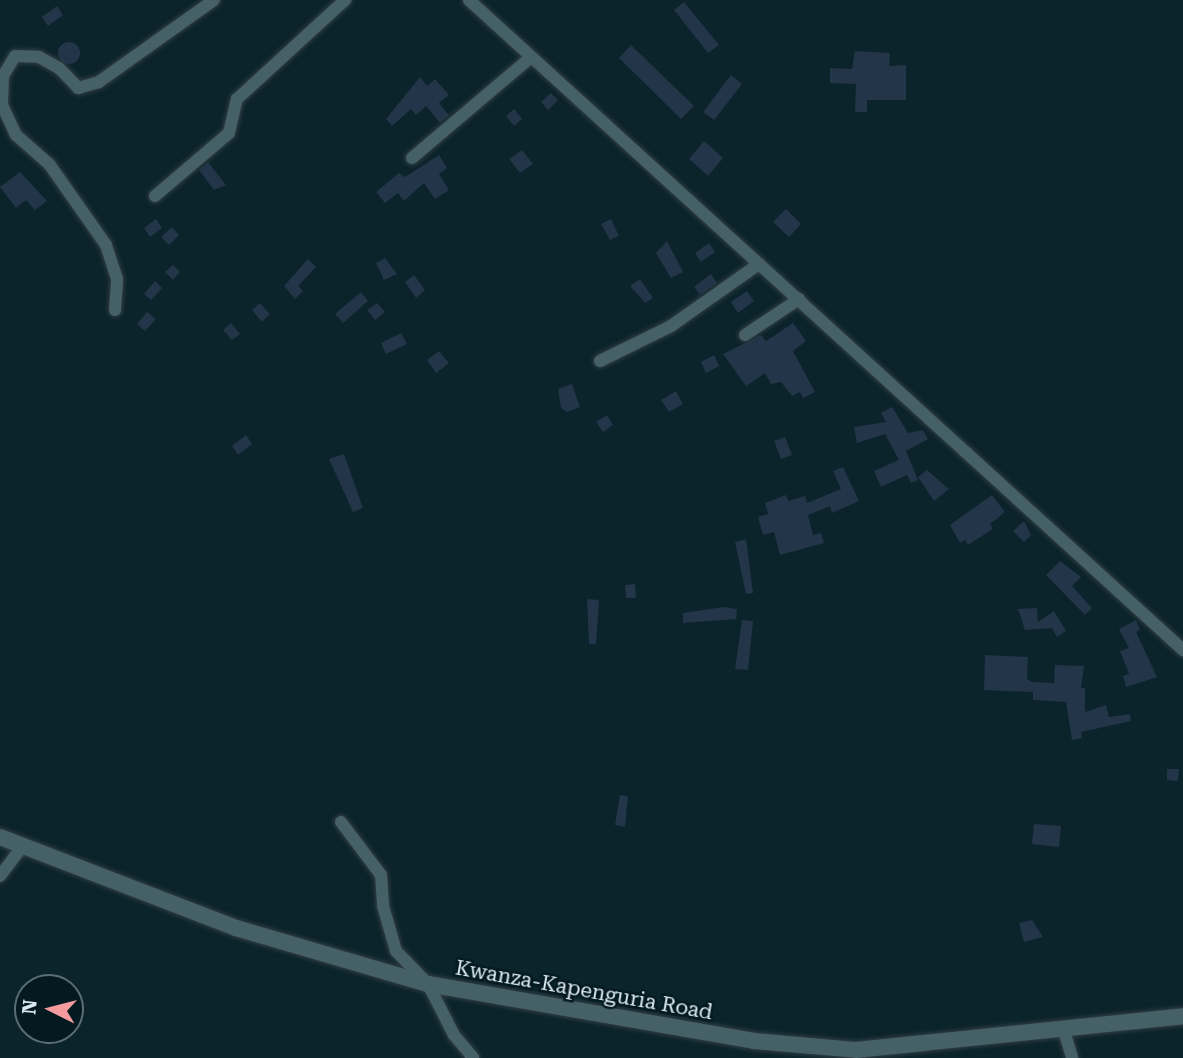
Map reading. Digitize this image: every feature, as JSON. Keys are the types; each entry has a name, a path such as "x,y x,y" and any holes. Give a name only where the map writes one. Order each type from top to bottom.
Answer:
{"street":[{"path":"115,310 117,279 106,245 49,164 16,135 2,105 3,76 15,56 39,57 60,68 78,88 99,82 214,0"},
{"path":"155,196 229,133 237,99 345,0"},
{"path":"469,0 1183,650"},
{"path":"412,158 531,57"},
{"path":"600,361 671,326 759,264"},
{"path":"745,335 799,299"},
{"path":"341,822 381,875 383,906 396,951 428,984 454,1035 473,1058"},
{"name":"Kwanza-Kapenguria Road","path":"0,837 236,928 428,984 802,1047 856,1050 1064,1031 1183,1016"},
{"path":"0,876 23,845"},
{"path":"1064,1031 1072,1058"}],"building":[{"path":"684,2 719,45 708,53 674,10"},
{"path":"57,6 63,15 48,26 42,17"},
{"path":"69,42 77,45 80,53 77,61 69,64 61,61 58,53 61,45"},
{"path":"631,45 694,106 681,119 619,58"},
{"path":"855,51 890,53 889,66 906,65 906,100 867,100 867,112 855,112 856,84 830,83 830,68 852,69"},
{"path":"731,75 742,84 714,120 703,112"},
{"path":"420,77 427,86 435,79 449,95 439,103 449,115 440,123 426,106 416,115 411,109 392,126 386,119"},
{"path":"551,93 558,100 548,110 541,102"},
{"path":"514,109 522,119 514,126 506,116"},
{"path":"704,141 723,158 708,176 689,159"},
{"path":"522,150 533,164 520,173 509,159"},
{"path":"439,155 447,168 439,174 449,190 435,199 424,183 404,201 398,193 385,203 376,192 399,173 405,177"},
{"path":"208,162 226,185 214,190 199,170"},
{"path":"20,172 47,201 35,210 26,200 16,208 0,187"},
{"path":"786,209 801,224 789,237 773,222"},
{"path":"156,219 162,228 150,237 144,228"},
{"path":"611,219 619,236 610,240 601,224"},
{"path":"172,227 179,235 169,245 161,237"},
{"path":"667,241 683,272 671,278 656,253"},
{"path":"709,243 715,252 701,262 695,253"},
{"path":"385,258 397,274 384,280 376,263"},
{"path":"308,259 316,267 298,286 303,291 295,299 284,286"},
{"path":"173,265 180,272 173,280 165,272"},
{"path":"711,274 717,283 700,295 694,287"},
{"path":"414,275 425,290 416,298 405,282"},
{"path":"640,279 653,298 645,303 630,286"},
{"path":"155,281 162,288 151,300 144,294"},
{"path":"747,291 754,301 738,313 731,302"},
{"path":"361,292 368,301 343,323 335,314"},
{"path":"260,303 270,314 262,322 252,310"},
{"path":"377,303 385,312 375,320 367,310"},
{"path":"147,312 156,319 145,331 137,324"},
{"path":"231,323 240,334 232,340 223,330"},
{"path":"793,323 806,341 793,351 815,392 803,398 800,392 792,396 781,382 771,384 765,373 746,386 723,354 761,335 766,341"},
{"path":"401,333 407,344 386,354 381,343"},
{"path":"439,351 449,363 436,373 427,360"},
{"path":"714,355 719,366 706,373 701,362"},
{"path":"572,384 580,407 567,412 561,408 558,389"},
{"path":"676,391 683,404 669,412 661,400"},
{"path":"892,407 908,433 923,430 928,439 906,451 918,480 911,483 907,475 881,487 874,471 899,460 885,434 857,443 854,427 886,422 881,413"},
{"path":"607,415 613,425 603,432 596,422"},
{"path":"246,435 252,444 238,455 232,446"},
{"path":"785,437 792,455 781,459 774,441"},
{"path":"344,454 363,508 353,512 329,459"},
{"path":"843,467 859,501 832,513 830,506 808,515 813,535 821,533 824,543 780,555 774,532 763,535 758,517 768,514 765,503 786,495 788,501 805,496 807,503 841,489 833,471"},
{"path":"927,470 949,489 934,501 918,477"},
{"path":"992,495 1005,512 990,524 993,529 968,545 965,540 960,543 950,525"},
{"path":"1024,521 1031,535 1024,542 1013,531"},
{"path":"746,539 753,593 746,594 735,542"},
{"path":"1060,561 1081,577 1072,586 1092,608 1085,615 1046,575"},
{"path":"635,584 636,598 626,598 625,585"},
{"path":"587,599 599,600 596,644 589,644"},
{"path":"723,607 737,609 736,619 683,623 683,613"},
{"path":"1037,608 1038,622 1054,611 1066,631 1057,637 1052,628 1025,630 1018,609"},
{"path":"742,620 753,621 748,670 735,669"},
{"path":"1136,620 1140,630 1136,632 1157,677 1126,687 1123,676 1129,674 1120,651 1129,648 1119,629"},
{"path":"985,655 1028,657 1027,679 1032,682 1054,683 1055,665 1084,666 1081,688 1085,688 1085,712 1106,705 1109,717 1130,714 1131,721 1081,732 1082,738 1072,740 1066,702 1033,700 1033,692 984,690"},
{"path":"1167,769 1179,769 1178,781 1167,780"},
{"path":"620,795 628,796 625,827 615,825"},
{"path":"1034,824 1061,826 1059,847 1032,844"},
{"path":"1032,920 1043,937 1024,942 1019,923"}]}
